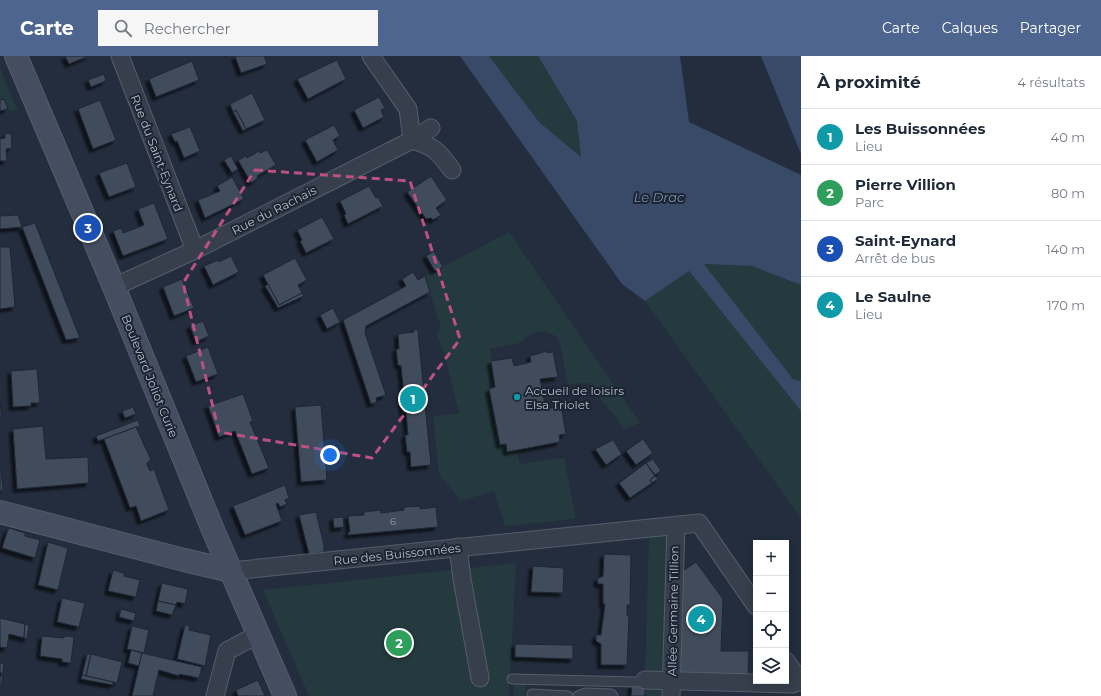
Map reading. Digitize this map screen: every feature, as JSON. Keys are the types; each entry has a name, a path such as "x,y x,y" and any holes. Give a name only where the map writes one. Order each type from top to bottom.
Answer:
{"street":[{"name":"Boulevard Joliot Curie","path":"16,56 285,696"},
{"name":"Rue du Saint-Eynard","path":"120,56 195,250"},
{"path":"371,56 408,109 412,140 430,145 439,152 452,170"},
{"name":"Rue du Rachais","path":"114,287 195,250 412,140 431,128"},
{"name":"Rue des Buissonnées","path":"0,512 184,560 231,570 699,522 753,602"},
{"name":"Allée Germaine Tillion","path":"672,689 676,525"},
{"path":"458,547 462,579 480,678"},
{"path":"215,696 227,651 259,634"},
{"path":"789,667 797,682"},
{"path":"645,680 672,689 797,682"},
{"path":"775,696 797,682"}],"lane":[{"path":"512,679 636,682 645,680"},
{"path":"533,680 532,695 568,696"},
{"path":"578,696 586,693 611,694 613,696"}],"highlighted area":[{"path":"255,170 410,181 460,339 372,458 219,432 183,283"}],"green space":[{"path":"489,56 538,56 577,121 581,157 539,122"},
{"path":"0,68 17,110 0,111"},
{"path":"509,232 640,423 624,429 589,383 568,384 559,340 552,334 541,331 531,334 519,343 490,349 495,387 489,389 500,444 506,444 508,451 516,450 520,464 564,458 576,519 505,526 494,491 461,501 439,474 433,416 459,413 446,360 437,334 441,328 425,276"},
{"path":"703,264 752,266 801,285 801,381 793,379"},
{"path":"689,271 801,411 801,518 645,301"},
{"path":"668,533 666,676 645,678 649,535"},
{"path":"516,563 509,696 309,696 263,590"},
{"path":"514,679 526,679 525,696 513,696"},
{"path":"645,686 663,686 663,696 645,696"}],"water":[{"name":"Le Drac","path":"460,56 489,56 539,122 581,157 577,121 538,56 680,56 689,122 801,175 801,285 752,266 704,264 793,379 801,381 801,411 689,271 645,301 622,284"},
{"path":"761,56 801,56 801,154"}],"building":[{"path":"65,56 89,56 69,64"},
{"path":"235,56 264,56 267,64 241,73"},
{"path":"337,60 346,79 308,99 297,79"},
{"path":"192,61 199,80 156,97 149,79"},
{"path":"104,74 106,81 91,87 88,80"},
{"path":"252,93 265,120 246,129 236,110 233,112 230,104"},
{"path":"379,97 385,108 381,110 384,117 363,128 354,110"},
{"path":"4,99 8,109 0,111 0,100"},
{"path":"100,100 116,140 93,149 78,109"},
{"path":"236,110 246,129 243,131 233,112"},
{"path":"334,125 340,136 333,140 338,150 317,162 305,140"},
{"path":"190,127 200,151 184,158 177,141 175,142 171,134"},
{"path":"11,133 12,148 6,149 7,161 0,161 0,139 5,138 5,134"},
{"path":"267,150 276,165 257,176 258,178 251,183 238,160 246,156 247,158 259,151 260,153"},
{"path":"231,156 238,169 232,173 224,160"},
{"path":"127,163 136,187 109,197 99,173"},
{"path":"431,176 447,200 436,208 441,215 433,220 431,218 426,219 407,192"},
{"path":"232,177 244,199 205,218 198,200 220,191 217,186"},
{"path":"369,186 383,206 348,224 344,215 346,214 340,201"},
{"path":"154,203 168,239 123,256 113,231 121,228 123,233 144,225 138,209"},
{"path":"18,215 22,227 0,229 0,216"},
{"path":"322,217 334,239 306,253 300,241 302,240 297,230"},
{"path":"35,223 80,338 66,340 22,227"},
{"path":"0,247 10,247 15,307 0,309"},
{"path":"434,251 443,267 435,271 426,256"},
{"path":"231,256 239,272 213,285 204,266 218,260 219,262"},
{"path":"295,258 307,280 298,285 302,293 279,305 263,275"},
{"path":"413,272 418,280 425,276 430,292 366,326 365,333 386,395 376,398 377,402 371,404 343,320 406,286 402,279"},
{"path":"182,279 194,308 174,316 163,287"},
{"path":"268,284 279,305 302,293 304,296 278,308 265,286"},
{"path":"333,308 340,322 327,329 320,315"},
{"path":"203,321 209,336 196,342 190,326"},
{"path":"414,329 418,331 431,465 411,467 410,452 407,452 405,435 408,435 406,412 403,412 401,395 404,394 401,366 398,365 396,349 399,349 398,334 414,332"},
{"path":"208,347 218,374 196,382 186,356"},
{"name":"Accueil de loisirs Elsa Triolet","path":"547,351 547,353 553,352 558,377 540,379 546,409 561,406 566,434 559,435 560,442 507,452 506,444 500,445 489,389 495,387 491,361 512,358 514,366 531,362 530,356"},
{"path":"37,369 40,403 31,403 31,406 13,407 11,371"},
{"path":"243,394 253,421 250,422 269,468 252,474 235,431 219,437 208,406"},
{"path":"0,403 2,417 0,417"},
{"path":"321,405 327,480 301,482 295,407"},
{"path":"133,407 136,414 125,418 122,411"},
{"path":"138,420 140,426 98,441 96,436"},
{"path":"43,426 46,459 88,457 89,483 17,489 13,429"},
{"path":"136,427 151,460 147,463 148,467 150,471 154,469 169,510 141,521 136,506 130,508 104,439"},
{"path":"643,439 653,453 636,465 626,451"},
{"path":"613,440 622,454 606,465 595,449"},
{"path":"653,459 661,471 655,475 646,463"},
{"path":"646,463 655,476 650,480 652,483 630,498 619,483"},
{"path":"0,470 3,490 0,491"},
{"path":"655,476 658,479 652,483 650,480"},
{"path":"285,485 289,498 285,500 287,504 280,507 278,503 276,504 282,521 245,535 233,506"},
{"path":"420,506 420,509 436,507 438,527 348,535 348,532 350,532 348,516 364,515 364,512 381,510 381,513 404,510 404,507"},
{"path":"316,512 324,545 324,552 309,554 299,515"},
{"path":"343,517 344,527 334,528 333,518"},
{"path":"9,528 25,533 25,536 40,540 35,558 2,548"},
{"path":"48,542 68,548 58,590 38,585"},
{"path":"604,554 631,555 630,605 627,605 627,615 629,616 627,665 601,665 601,644 596,641 596,635 601,635 605,604 603,604 603,584 598,584 597,579 603,576"},
{"path":"696,562 723,599 721,651 749,651 748,676 677,677 681,572"},
{"path":"533,566 564,568 563,593 531,592"},
{"path":"113,570 124,573 124,576 140,580 136,597 108,591"},
{"path":"162,583 188,589 185,604 177,602 176,605 158,601"},
{"path":"62,598 85,603 79,627 57,622"},
{"path":"158,601 176,605 172,615 156,611"},
{"path":"121,609 136,613 134,621 119,617"},
{"path":"0,618 25,624 24,638 9,634 7,648 0,647"},
{"path":"25,624 29,625 27,639 24,638"},
{"path":"185,625 190,626 189,630 211,635 205,666 177,659"},
{"path":"132,626 149,630 144,653 127,649"},
{"path":"42,636 64,638 65,636 74,637 71,663 62,662 62,659 40,656"},
{"path":"515,644 573,645 573,659 515,657"},
{"path":"131,650 142,653 139,666 128,663"},
{"path":"142,653 202,667 199,678 179,674 179,676 159,670 153,696 132,696"},
{"path":"87,654 91,654 86,676 82,675"},
{"path":"91,654 122,662 117,683 86,676"},
{"path":"0,663 4,663 3,673 0,673"},
{"path":"82,675 113,682 113,685 81,679"},
{"path":"0,676 3,676 1,688 0,688"},
{"path":"258,680 265,696 238,696 236,690"},
{"path":"632,685 645,686 645,696 631,696"}],"place":[{"name":"Saint-Eynard","path":"88,228"},
{"name":"Accueil de loisirs Elsa Triolet","path":"517,397"},
{"name":"Les Buissonnées","path":"413,399"},
{"name":"Le Saulne","path":"701,619"},
{"name":"Pierre Villion","path":"399,643"}]}
